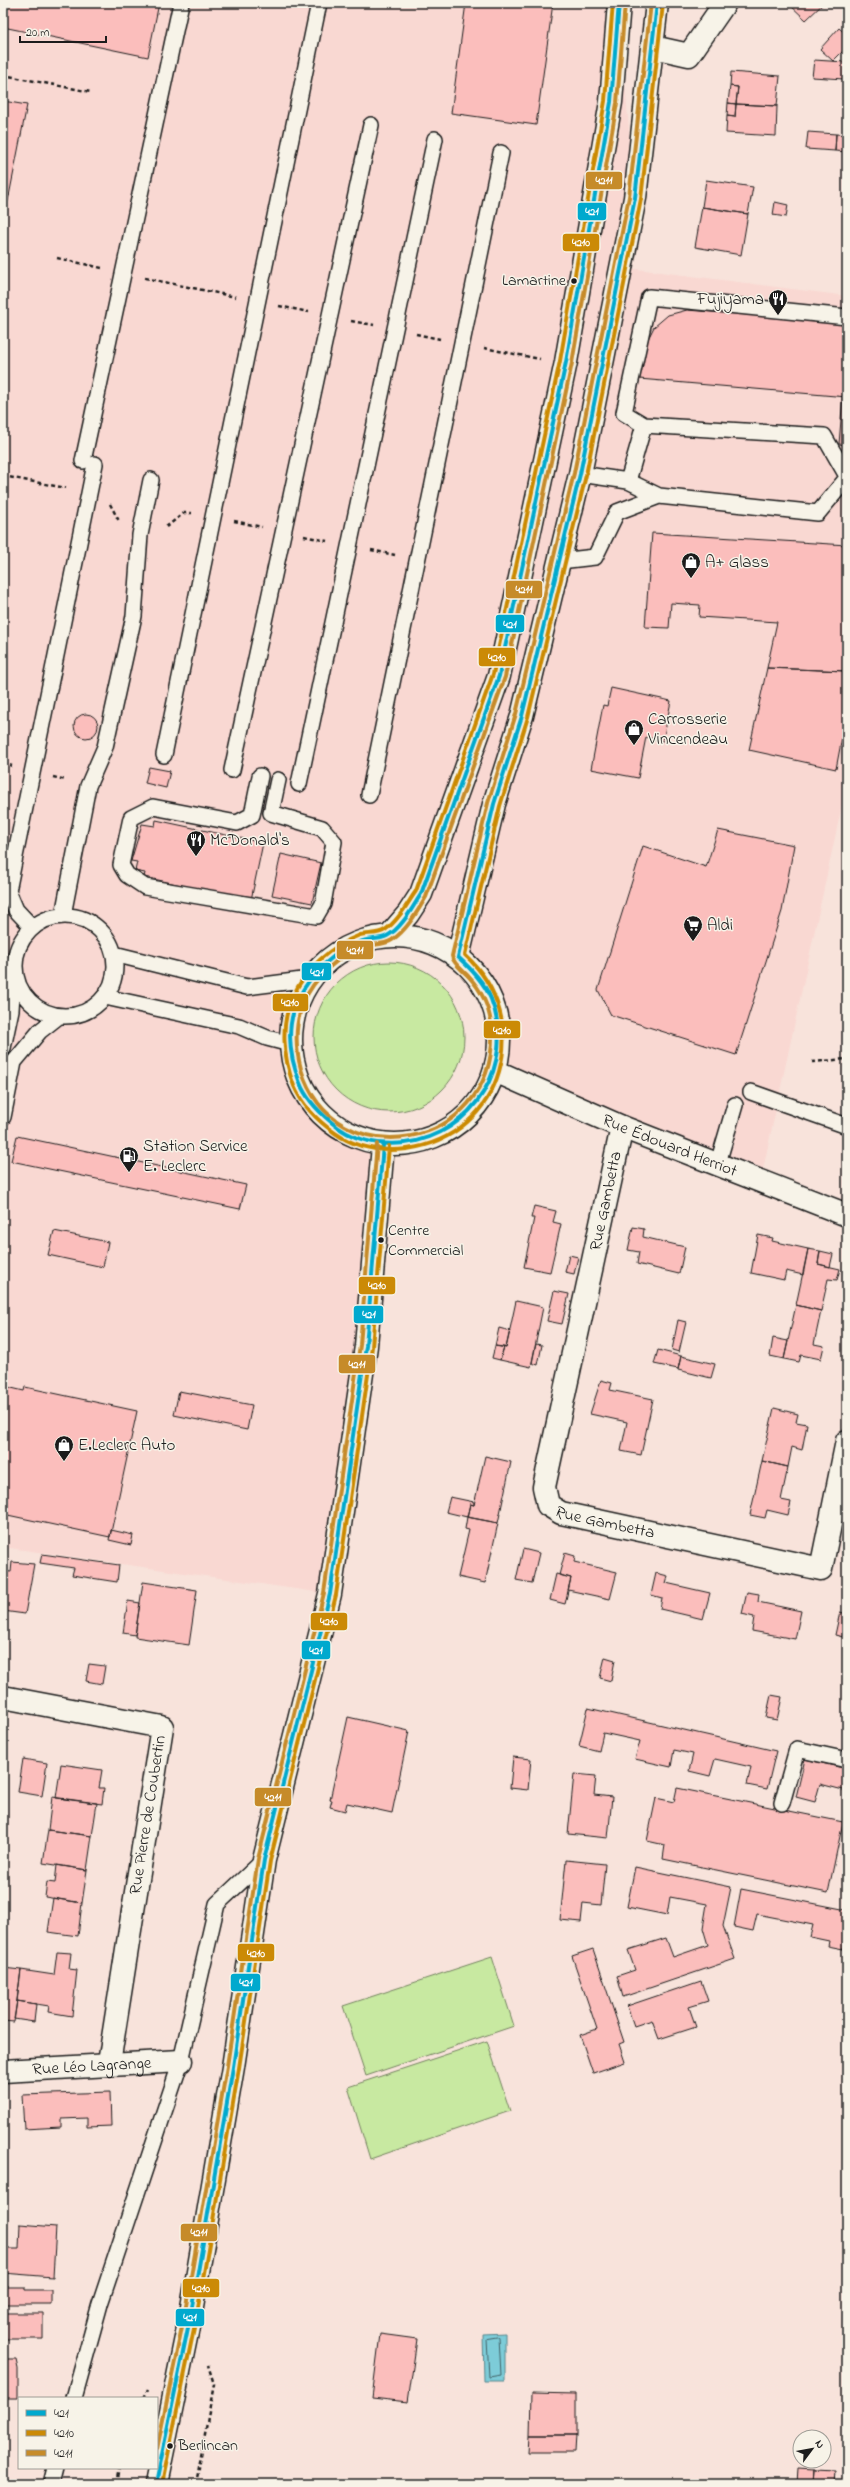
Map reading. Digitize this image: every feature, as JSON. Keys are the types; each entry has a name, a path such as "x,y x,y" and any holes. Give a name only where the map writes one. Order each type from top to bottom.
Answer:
{"main road":[{"path":"389,936 408,914 421,894 499,676 566,362 611,102 620,3"},
{"path":"458,957 494,804 522,716 580,474 635,198 657,3"},
{"path":"653,48 689,55 725,3"},
{"path":"389,936 414,938 437,945 458,957 479,979 493,1004 499,1033 495,1071 483,1097 458,1123 440,1135 412,1144 383,1144 361,1140 320,1114 304,1092 294,1069 290,1044 291,1023 298,1000 310,979 333,956 362,941 389,936"},
{"name":"Rue Édouard Herriot","path":"495,1071 622,1128 718,1163 760,1183 847,1215"},
{"name":"Rue Gambetta","path":"622,1128 544,1487 548,1504 561,1513 821,1569 847,1441"},
{"path":"156,2484 193,2306 233,2067 264,1860 330,1594 366,1346 383,1144"},
{"name":"Rue Pierre de Coubertin","path":"3,1697 162,1727 109,2063"},
{"name":"Rue Léo Lagrange","path":"3,2071 109,2063 181,2061"}],"lane":[{"path":"32,927 16,910 8,891 89,463 181,3"},
{"path":"164,755 319,3"},
{"path":"232,770 371,125"},
{"path":"299,784 435,139"},
{"path":"369,795 501,153"},
{"path":"580,474 628,481 659,496 818,513 847,477 824,436 644,425 624,413 649,297 847,317"},
{"path":"628,481 644,425"},
{"path":"63,915 88,786 105,747 134,616 140,535 151,480"},
{"path":"560,561 595,556 617,512 659,496"},
{"path":"260,776 252,814 237,823 153,807 131,818 122,866 127,875 145,887 316,916 323,904 334,842 322,828 271,813 278,780"},
{"path":"3,1048 11,1010 14,965 21,940 32,927 46,918 63,915 80,917 93,924 110,942 114,954 115,969 112,984 105,997 92,1008 76,1015 59,1016 45,1012 32,1004 22,993 16,980 14,965"},
{"path":"114,954 247,987 310,979"},
{"path":"105,997 239,1026 267,1038 290,1044"},
{"path":"3,1117 14,1062 40,1031 59,1016"},
{"path":"751,1092 847,1126"},
{"path":"718,1163 735,1105"},
{"path":"782,1803 797,1749 847,1760"},
{"path":"74,2397 100,2304 181,2061 217,1904 264,1860"},
{"path":"51,2484 56,2469"}],"path":[{"path":"3,75 91,92"},
{"path":"812,1062 847,1059"},
{"path":"117,2484 120,2469"}],"shaded area":[{"path":"3,3 618,3 635,198 621,267 847,296 847,782 760,1183 495,1071 499,1033 479,979 458,957 362,941 310,979 298,1000 291,1023 290,1044 294,1069 304,1092 320,1114 341,1130 361,1140 383,1145 330,1594 3,1547"}],"green space":[{"path":"389,962 411,965 431,975 442,984 451,995 461,1015 464,1037 461,1059 451,1079 442,1090 431,1099 411,1109 389,1112 367,1109 347,1099 336,1090 327,1079 317,1059 314,1037 317,1015 327,995 336,984 347,975 367,965"},
{"path":"492,1957 514,2026 366,2076 343,2006"},
{"path":"487,2041 510,2111 370,2159 348,2087"}],"water":[{"path":"505,2333 505,2381 484,2381 483,2334"}],"building":[{"path":"3,3 159,3 148,57 3,27"},
{"path":"466,3 553,3 536,125 451,113"},
{"path":"788,3 824,3 806,20"},
{"path":"839,28 847,35 847,47 833,61 820,49"},
{"path":"814,60 845,62 844,79 812,77"},
{"path":"731,72 780,76 777,106 736,104 738,87 730,86"},
{"path":"730,86 738,87 736,104 728,103"},
{"path":"3,101 27,105 9,196 3,187"},
{"path":"728,103 736,104 735,117 727,116"},
{"path":"736,104 777,106 776,136 726,133 727,116 735,117"},
{"path":"808,132 836,134 835,151 806,149"},
{"path":"836,134 847,135 847,152 835,151"},
{"path":"706,180 753,187 748,214 702,207"},
{"path":"3,187 9,196 3,222"},
{"path":"775,202 788,205 786,217 773,215"},
{"path":"702,207 748,214 741,255 695,247"},
{"path":"687,310 847,323 847,397 639,379 648,339 654,327 668,315"},
{"path":"843,396 847,397 847,445 839,444"},
{"path":"652,533 847,545 847,671 767,668 777,622 699,617 700,605 671,603 669,628 645,627"},
{"path":"767,668 847,671 847,711 836,769 749,750"},
{"path":"611,688 671,701 663,741 646,737 638,778 591,769 603,705 607,706"},
{"path":"86,714 91,715 97,721 97,731 91,737 86,738 81,737 75,731 74,726 75,721 81,715"},
{"path":"149,767 170,771 166,788 145,783"},
{"name":"McDonald's","path":"156,820 263,843 251,900 144,877 145,873 135,871 137,862 131,861 142,824 155,826"},
{"name":"Aldi","path":"718,830 794,845 782,911 736,1055 611,1015 598,990 643,846 706,867"},
{"path":"281,854 321,863 312,903 272,895"},
{"name":"Station Service E. Leclerc","path":"17,1136 246,1185 240,1209 11,1161"},
{"path":"534,1206 556,1211 553,1222 561,1224 550,1272 524,1267 534,1218 531,1218"},
{"path":"633,1227 644,1229 643,1237 685,1247 679,1274 637,1264 639,1252 628,1250"},
{"path":"54,1231 108,1242 103,1267 48,1255"},
{"path":"758,1235 773,1238 772,1241 808,1249 803,1275 786,1271 784,1280 751,1273"},
{"path":"808,1249 820,1251 818,1264 840,1269 837,1280 828,1279 821,1311 796,1305"},
{"path":"820,1251 833,1254 830,1267 818,1264"},
{"path":"569,1255 578,1257 574,1274 565,1272"},
{"path":"554,1291 569,1294 562,1324 547,1321"},
{"path":"516,1301 543,1307 531,1367 500,1360 504,1347 506,1348"},
{"path":"796,1305 821,1311 814,1344 824,1346 821,1359 801,1355 799,1362 784,1359"},
{"path":"678,1320 686,1322 679,1352 672,1350"},
{"path":"499,1328 510,1331 506,1348 495,1346"},
{"path":"773,1338 788,1341 784,1359 770,1356"},
{"path":"536,1344 542,1345 538,1365 532,1363"},
{"path":"495,1346 504,1347 500,1360 492,1358"},
{"path":"658,1350 681,1356 678,1369 654,1364"},
{"path":"681,1356 715,1364 711,1378 678,1370"},
{"path":"601,1380 612,1383 610,1390 653,1399 641,1455 621,1451 627,1422 590,1414"},
{"name":"E.Leclerc Auto","path":"3,1386 24,1391 25,1387 137,1411 110,1537 3,1514"},
{"path":"179,1391 252,1405 247,1430 174,1415"},
{"path":"774,1408 798,1414 796,1422 807,1424 802,1450 792,1447 788,1467 762,1461"},
{"path":"485,1456 511,1462 498,1523 467,1517 470,1504 474,1505"},
{"path":"762,1461 788,1467 781,1500 791,1502 788,1515 767,1510 765,1518 750,1515"},
{"path":"450,1497 474,1502 474,1505 470,1504 467,1517 446,1512"},
{"path":"467,1517 498,1523 485,1583 458,1577 469,1530 465,1529"},
{"path":"111,1530 133,1535 131,1545 109,1540"},
{"path":"523,1549 539,1553 532,1583 516,1580"},
{"path":"565,1553 575,1556 574,1562 617,1572 610,1599 568,1590 571,1578 559,1575"},
{"path":"42,1554 119,1565 117,1582 72,1575 74,1568 40,1563"},
{"path":"12,1562 34,1564 25,1614 3,1611 3,1571 11,1572"},
{"path":"656,1573 668,1576 666,1583 710,1593 703,1619 660,1609 662,1598 651,1595"},
{"path":"556,1574 571,1578 565,1604 550,1600"},
{"path":"143,1582 197,1590 189,1645 135,1637"},
{"path":"747,1592 759,1594 758,1602 801,1611 795,1639 752,1631 754,1617 742,1614"},
{"path":"128,1601 140,1603 135,1635 123,1633"},
{"path":"840,1612 847,1614 847,1638 835,1635"},
{"path":"847,1638 847,1650 844,1649"},
{"path":"605,1657 615,1660 611,1681 600,1678"},
{"path":"89,1664 105,1666 102,1684 86,1681"},
{"path":"771,1695 782,1697 777,1720 766,1718"},
{"path":"588,1708 776,1751 767,1789 747,1785 751,1767 715,1759 710,1776 689,1771 693,1754 674,1750 671,1767 635,1759 640,1741 603,1733 599,1751 579,1746"},
{"path":"348,1717 409,1731 392,1813 347,1803 345,1811 330,1807 332,1800 330,1800"},
{"path":"513,1757 531,1759 528,1790 510,1788"},
{"path":"23,1759 47,1763 42,1796 18,1792"},
{"path":"805,1759 847,1769 847,1791 820,1784 815,1802 796,1797"},
{"path":"61,1764 102,1770 99,1788 104,1788 102,1804 56,1798"},
{"path":"574,1774 596,1776 594,1795 612,1797 608,1838 568,1834"},
{"path":"677,1788 843,1822 828,1893 663,1859 665,1845 647,1841 656,1798 674,1802"},
{"path":"52,1797 97,1803 92,1836 48,1830"},
{"path":"48,1830 92,1836 87,1870 43,1863"},
{"path":"566,1860 605,1864 601,1905 583,1903 581,1922 560,1920"},
{"path":"57,1865 87,1870 82,1903 45,1897 47,1882 55,1883"},
{"path":"635,1867 731,1887 723,1926 735,1959 623,1997 617,1976 635,1970 628,1950 666,1938 673,1957 708,1945 703,1928 707,1904 670,1897 667,1915 627,1907"},
{"path":"741,1889 847,1910 847,1930 843,1949 828,1946 829,1941 810,1937 813,1925 757,1914 753,1931 734,1927"},
{"path":"53,1898 82,1903 78,1936 48,1932"},
{"path":"847,1930 847,1950 843,1949"},
{"path":"593,1949 624,2042 619,2044 625,2062 593,2073 580,2035 597,2029 572,1956"},
{"path":"57,1952 71,1953 69,1969 77,1970 72,2016 48,2012 49,2006 17,2001 21,1970 54,1975"},
{"path":"3,1968 21,1970 14,2022 3,2021"},
{"path":"701,1981 708,2001 689,2007 696,2027 659,2039 652,2020 634,2026 627,2006"},
{"path":"17,2001 36,2004 34,2022 14,2019"},
{"path":"110,2092 111,2126 87,2127 87,2118 61,2119 61,2127 24,2129 22,2095"},
{"path":"20,2224 56,2227 53,2277 3,2273 3,2249 19,2249"},
{"path":"4,2287 25,2287 25,2290 51,2290 51,2304 4,2304"},
{"path":"3,2313 43,2313 43,2339 3,2339"},
{"path":"380,2334 417,2339 408,2402 372,2398"},
{"path":"3,2359 16,2359 18,2368 18,2398 3,2398"},
{"path":"531,2393 576,2394 576,2435 530,2435"},
{"path":"530,2435 576,2435 575,2452 529,2452"},
{"path":"798,2469 814,2470 813,2484 797,2484"},
{"path":"814,2470 834,2471 833,2484 813,2484"}],"transit line":[{"name":"4210","path":"613,3 605,101 560,361 493,674 416,891 406,907 385,930 382,932 360,935 339,945 320,959 298,986 286,1018 284,1041 287,1064 294,1086 301,1100 317,1118 335,1133 351,1142 369,1148 388,1150 407,1149 440,1140 467,1122 487,1099 499,1072 503,1042 500,1011 487,981 465,955 500,806 528,717 586,475 641,199 663,4"},
{"name":"421","path":"619,3 611,102 566,362 499,676 421,894 406,917 397,928 387,936 378,939 366,940 353,945 334,956 325,964 303,989 294,1009 290,1030 291,1052 296,1073 303,1089 309,1099 326,1118 347,1133 365,1140 385,1144 405,1143 429,1137 451,1126 469,1111 483,1092 493,1071 498,1048 498,1024 491,999 481,981 458,957 494,804 522,716 580,474 635,198 657,3"},
{"name":"4211","path":"625,3 617,103 572,363 505,677 423,903 407,926 392,940 382,944 365,946 355,950 328,968 308,994 303,1003 298,1019 297,1044 301,1069 319,1104 345,1126 377,1137 410,1136 442,1125 468,1103 486,1073 492,1033 488,1010 478,989 469,977 456,965 452,956 488,803 516,714 574,473 629,197 651,3"},
{"name":"4211","path":"158,2444 185,2312 227,2066 258,1859 324,1593 360,1345 377,1144"},
{"name":"421","path":"156,2484 191,2313 233,2067 264,1860 330,1594 366,1346 383,1145"},
{"name":"4210","path":"162,2484 197,2314 239,2068 270,1861 336,1595 372,1347 389,1146"}],"place":[{"name":"Lamartine","path":"574,281"},
{"name":"Fujiyama","path":"778,316"},
{"name":"A+ Glass","path":"691,579"},
{"name":"Carrosserie Vincendeau","path":"634,746"},
{"name":"McDonald's","path":"196,857"},
{"name":"Aldi","path":"693,942"},
{"name":"Station Service E. Leclerc","path":"129,1173"},
{"name":"Centre Commercial","path":"381,1240"},
{"name":"E.Leclerc Auto","path":"64,1462"},
{"name":"Berlincan","path":"170,2446"}]}
